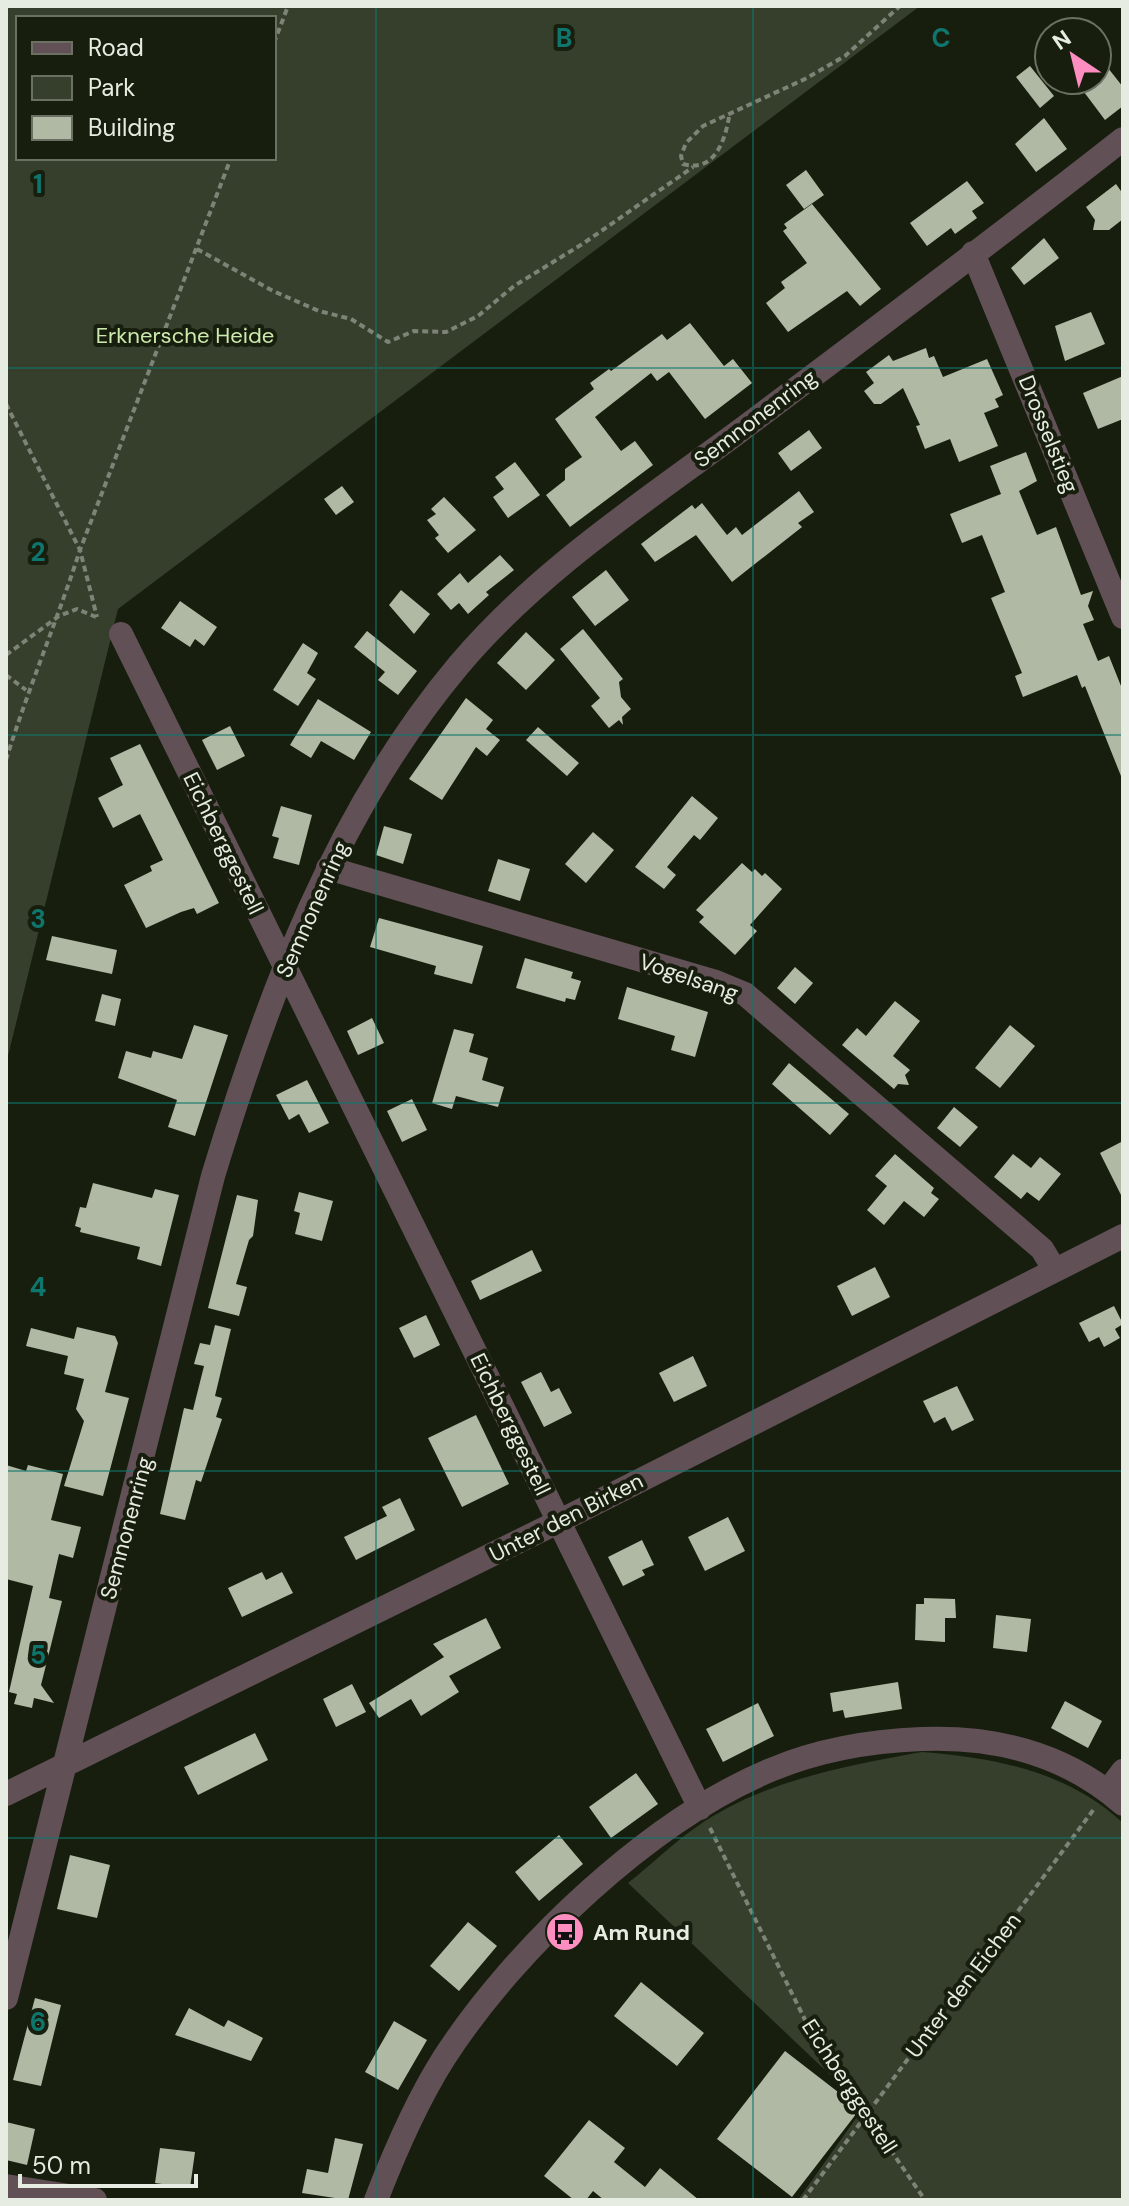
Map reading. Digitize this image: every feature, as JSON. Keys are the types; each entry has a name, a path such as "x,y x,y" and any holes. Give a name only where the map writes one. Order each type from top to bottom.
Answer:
{"street":[{"name":"Semnonenring","path":"6,1998 213,1176 247,1064 328,868 383,769 460,663 525,598 633,510 1123,139"},
{"name":"Drosselstieg","path":"973,253 1123,617"},
{"name":"Eichberggestell","path":"121,634 700,1808"},
{"name":"Vogelsang","path":"328,868 716,982 745,994 1042,1249 1054,1269"},
{"name":"Unter den Birken","path":"6,1794 560,1521 1123,1236"},
{"path":"376,2200 409,2123 445,2058 527,1954 614,1871 700,1808 772,1769 830,1751 890,1740 952,1737 1008,1744 1072,1767 1115,1797 1123,1771"},
{"path":"6,2186 95,2200"}],"path":[{"path":"276,38 288,6"},
{"path":"693,167 683,164 681,156 686,143 703,126 729,117 845,56 900,6"},
{"path":"197,249 273,291 319,311 351,319 388,342 414,331 446,332 478,316 514,286 637,209 693,167 708,162 722,145 729,117"},
{"path":"6,760 27,691 59,616 80,550 230,160"},
{"path":"6,404 80,550 97,617"},
{"path":"6,655 59,616 77,609 97,617 121,634"},
{"path":"6,675 27,691"},
{"name":"Unter den Eichen","path":"803,2200 1115,1797"},
{"name":"Eichberggestell","path":"700,1808 816,2042 925,2200"}],"green space":[{"name":"Erknersche Heide","path":"6,6 920,6 118,609 6,1064"},
{"path":"922,1752 976,1758 1029,1770 1078,1791 1123,1823 1123,2200 798,2200 864,2107 628,1883 695,1828 747,1798 834,1770"}],"building":[{"path":"1030,66 1033,70 1033,96 1054,96 1040,108 1016,77"},
{"path":"1113,74 1123,87 1123,106 1105,120 1087,96 1113,96"},
{"path":"1044,118 1067,149 1036,172 1015,144"},
{"path":"806,170 824,195 804,209 786,185"},
{"path":"967,181 984,203 972,211 977,218 955,234 951,228 927,246 910,223"},
{"path":"1116,184 1123,194 1123,219 1109,230 1093,230 1095,220 1086,207"},
{"path":"812,204 881,289 860,306 847,291 788,332 766,303 785,288 781,282 807,263 783,231 787,228 784,224"},
{"path":"1044,238 1059,258 1024,285 1011,268"},
{"path":"1091,312 1105,344 1065,361 1055,326"},
{"path":"690,323 724,366 733,359 752,383 705,419 669,372 657,381 651,373 595,417 621,451 635,441 653,465 570,527 546,495 565,480 565,469 582,457 555,419 594,389 590,383 609,369 611,371 662,334 667,340"},
{"path":"926,348 929,358 934,356 943,377 987,359 1003,395 995,399 999,407 984,413 998,446 959,462 950,439 925,449 916,426 920,425 903,388 881,404 874,404 864,391 874,383 866,372 889,355 893,361"},
{"path":"1123,376 1123,419 1098,429 1083,393"},
{"path":"809,430 822,448 791,471 778,453"},
{"path":"1026,452 1037,481 1019,491 1037,535 1056,527 1081,595 1093,591 1088,606 1094,620 1083,624 1098,661 1109,656 1123,691 1123,781 1085,686 1082,688 1077,675 1023,697 1015,676 1022,673 991,598 1005,592 982,535 962,543 950,514 1001,494 990,466"},
{"path":"515,462 540,495 508,518 493,497 504,489 495,477"},
{"path":"342,486 354,502 336,515 324,499"},
{"path":"799,491 814,512 798,523 802,527 732,582 696,535 655,562 641,544 692,505 695,509 702,503 727,535 736,527 742,535"},
{"path":"444,497 476,530 448,553 435,538 439,535 427,520 436,514 431,509"},
{"path":"500,555 514,570 486,592 489,595 468,614 459,603 451,610 437,594 460,573 468,583"},
{"path":"606,570 629,600 595,626 572,597"},
{"path":"401,590 430,614 414,634 389,605"},
{"path":"180,601 217,627 204,646 195,639 190,647 161,628"},
{"path":"583,629 623,679 619,682 621,697 631,709 622,717 623,725 619,720 609,728 591,706 600,698 560,649"},
{"path":"367,631 417,671 398,695 378,680 385,672 354,647"},
{"path":"526,632 555,660 526,690 497,663"},
{"path":"303,643 318,653 307,673 316,679 298,706 273,690"},
{"path":"466,698 493,720 486,729 500,740 487,756 476,747 442,800 409,779"},
{"path":"318,699 371,732 354,760 321,741 311,758 290,745"},
{"path":"230,726 245,756 217,770 202,740"},
{"path":"538,727 579,763 567,776 526,740"},
{"path":"140,744 219,903 197,914 194,908 181,912 146,928 124,885 152,871 150,866 163,860 140,814 113,828 98,798 123,785 110,758"},
{"path":"692,796 718,818 700,840 694,835 667,867 676,875 664,889 635,867"},
{"path":"281,806 312,815 299,865 273,858 279,838 272,836"},
{"path":"384,826 412,834 403,864 376,855"},
{"path":"593,832 614,850 586,883 565,864"},
{"path":"498,859 530,869 520,901 488,891"},
{"path":"742,863 752,872 755,869 762,876 765,873 782,889 750,925 757,931 735,955 699,922 704,917 696,910"},
{"path":"379,918 483,946 472,984 434,974 436,966 370,947"},
{"path":"52,936 117,950 112,974 46,960"},
{"path":"525,958 573,972 571,978 581,981 575,1000 566,998 565,1002 516,988"},
{"path":"795,967 813,983 795,1004 777,988"},
{"path":"627,987 708,1012 695,1057 671,1050 675,1036 618,1019"},
{"path":"102,994 121,999 115,1026 95,1021"},
{"path":"895,1001 920,1021 893,1056 910,1070 905,1075 909,1085 898,1084 894,1089 842,1045 857,1028 866,1036"},
{"path":"372,1018 384,1043 358,1055 347,1031"},
{"path":"194,1025 228,1035 195,1136 168,1127 177,1100 118,1078 126,1051 151,1058 153,1051 182,1059"},
{"path":"1010,1025 1035,1046 1000,1088 975,1068"},
{"path":"454,1029 474,1034 469,1052 488,1058 482,1080 504,1087 498,1107 456,1096 452,1109 432,1103"},
{"path":"789,1063 849,1114 830,1135 772,1084"},
{"path":"307,1080 329,1123 309,1133 299,1114 289,1120 276,1095"},
{"path":"412,1099 427,1130 402,1142 387,1111"},
{"path":"954,1107 978,1127 960,1147 937,1128"},
{"path":"1123,1141 1123,1199 1100,1153"},
{"path":"895,1154 934,1188 931,1193 939,1199 924,1217 904,1201 884,1225 867,1210 887,1186 875,1176"},
{"path":"1013,1154 1031,1168 1040,1157 1061,1174 1039,1201 1027,1192 1021,1199 994,1177"},
{"path":"93,1183 152,1198 155,1189 179,1195 161,1266 137,1259 140,1247 80,1232 81,1228 75,1226 80,1207 86,1208"},
{"path":"299,1192 333,1201 322,1241 295,1234 300,1213 294,1211"},
{"path":"237,1195 258,1200 253,1236 249,1240 236,1284 247,1287 239,1316 208,1308"},
{"path":"532,1250 542,1271 480,1300 471,1281"},
{"path":"875,1267 890,1297 852,1316 837,1286"},
{"path":"1114,1306 1123,1324 1115,1329 1120,1338 1104,1347 1099,1337 1089,1342 1079,1323"},
{"path":"426,1315 440,1345 414,1358 399,1328"},
{"path":"215,1325 231,1329 215,1396 222,1398 216,1417 222,1419 201,1482 196,1480 185,1520 160,1514 184,1408 193,1410 204,1366 194,1364 200,1343 210,1345"},
{"path":"77,1327 115,1336 118,1343 105,1392 129,1398 103,1496 64,1486 84,1421 76,1409 84,1379 64,1374 68,1356 26,1346 31,1328 74,1339"},
{"path":"693,1356 707,1386 674,1402 659,1373"},
{"path":"541,1372 551,1392 559,1388 572,1413 544,1427 521,1382"},
{"path":"957,1386 974,1420 952,1431 945,1417 934,1423 923,1401"},
{"path":"476,1415 509,1484 462,1507 428,1438"},
{"path":"6,1465 26,1471 28,1465 63,1474 51,1520 81,1527 73,1558 59,1554 49,1598 62,1601 41,1685 54,1703 34,1698 32,1708 14,1704 17,1694 9,1692 33,1586 6,1579"},
{"path":"400,1498 415,1530 356,1560 344,1537 387,1516 382,1507"},
{"path":"728,1517 745,1551 705,1571 688,1537"},
{"path":"642,1540 654,1565 642,1570 645,1575 623,1586 608,1557"},
{"path":"262,1572 266,1580 282,1572 293,1593 242,1617 228,1588"},
{"path":"924,1598 955,1599 956,1618 945,1618 945,1642 915,1640 916,1604 924,1604"},
{"path":"996,1615 1031,1619 1027,1652 993,1648"},
{"path":"486,1618 501,1648 449,1676 459,1692 421,1716 411,1699 379,1718 369,1703 444,1657 433,1644"},
{"path":"898,1682 902,1709 845,1718 843,1710 833,1712 830,1693"},
{"path":"352,1684 366,1712 336,1727 323,1699"},
{"path":"1065,1701 1102,1721 1088,1748 1051,1728"},
{"path":"758,1703 774,1736 723,1762 706,1729"},
{"path":"255,1733 268,1760 198,1795 184,1767"},
{"path":"636,1773 658,1804 611,1838 589,1807"},
{"path":"559,1835 583,1864 539,1901 515,1872"},
{"path":"70,1855 110,1865 97,1918 57,1909"},
{"path":"468,1922 497,1946 459,1991 430,1966"},
{"path":"641,1982 704,2033 677,2066 614,2016"},
{"path":"35,1998 61,2005 41,2086 13,2080"},
{"path":"189,2008 224,2027 228,2020 263,2038 251,2061 175,2035"},
{"path":"394,2021 427,2040 398,2090 365,2072"},
{"path":"785,2051 860,2109 792,2197 717,2139"},
{"path":"589,2120 625,2148 614,2162 645,2187 660,2168 699,2200 604,2200 593,2191 586,2200 574,2200 544,2176"},
{"path":"6,2122 35,2129 27,2165 6,2160"},
{"path":"335,2138 363,2144 348,2200 302,2193 307,2169 328,2173"},
{"path":"160,2148 195,2152 190,2188 155,2183"}],"place":[{"name":"Am Rund","path":"565,1932"}]}
